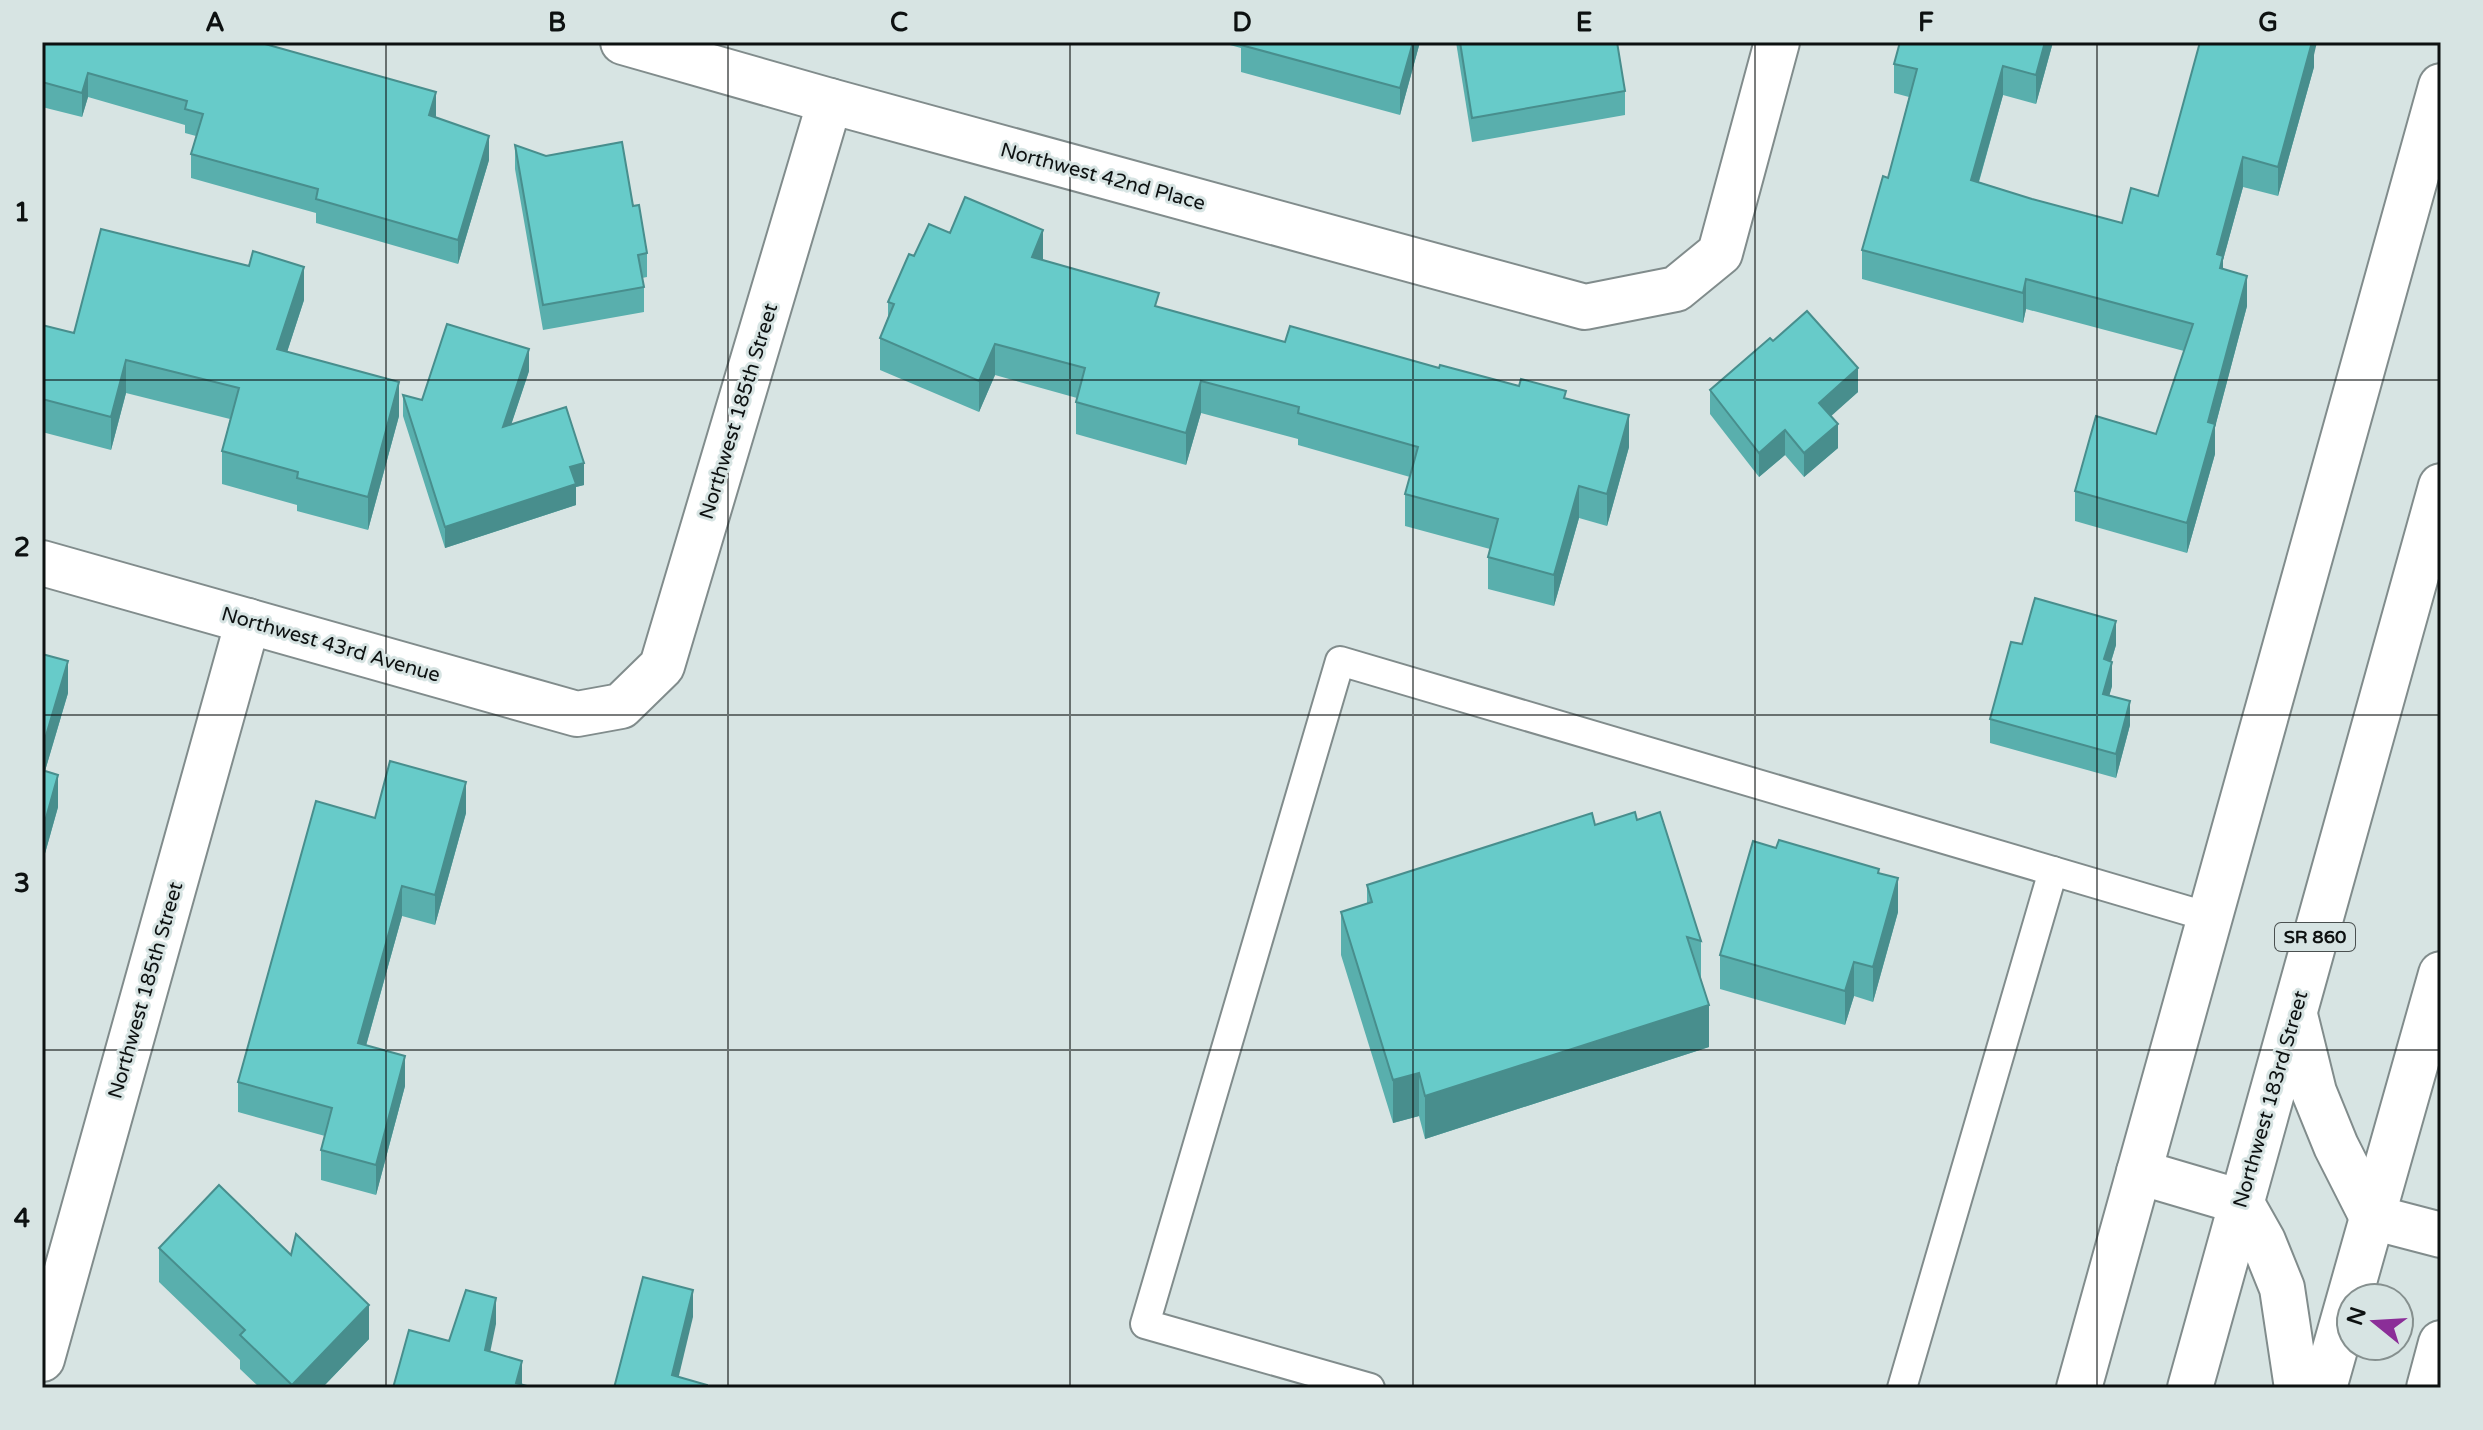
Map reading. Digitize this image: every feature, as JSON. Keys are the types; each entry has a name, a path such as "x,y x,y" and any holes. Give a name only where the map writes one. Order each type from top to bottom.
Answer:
{"street":[{"name":"Northwest 42nd Place","path":"623,42 1585,307 1676,289 1720,253 1777,42"},
{"path":"2079,1388 2441,86"},
{"name":"Northwest 185th Street","path":"621,706 662,666 830,101"},
{"name":"Northwest 183rd Street","path":"2190,1388 2441,486"},
{"name":"Northwest 43rd Avenue","path":"42,563 577,714 621,706"},
{"name":"Northwest 185th Street","path":"42,1359 248,621"},
{"path":"2324,1388 2441,974"},
{"path":"2294,1012 2314,1092 2336,1146 2372,1217 2441,1235"},
{"path":"2139,1172 2241,1202 2263,1241 2282,1288 2297,1388"},
{"path":"2429,1388 2441,1343"}],"lane":[{"path":"1370,1388 1145,1324 1340,661 2209,917"},
{"path":"1902,1388 2053,871"}],"building":[{"path":"42,42 258,42 436,92 429,115 489,136 458,240 316,199 318,189 191,154 203,114 185,109 187,101 88,73 82,93 42,82"},
{"path":"1242,42 1413,42 1400,88 1241,45"},
{"path":"1460,42 1617,42 1625,91 1472,118"},
{"path":"1900,42 2045,42 2036,75 2003,66 1971,180 2122,223 2131,188 2158,196 2200,42 2312,42 2278,167 2243,157 2217,254 2223,256 2220,268 2247,276 2208,422 2215,424 2187,523 2075,491 2096,416 2156,434 2193,324 2026,279 2023,293 1862,250 1883,176 1888,178 1917,69 1894,64"},
{"path":"622,142 633,206 639,205 647,253 638,255 644,287 543,305 515,145 546,156"},
{"path":"965,197 1043,230 1032,257 1159,293 1155,306 1285,342 1290,326 1439,368 1440,365 1519,386 1521,379 1566,391 1564,398 1629,415 1607,494 1579,486 1554,575 1488,557 1498,519 1405,494 1418,447 1298,413 1299,407 1201,381 1186,433 1076,402 1085,368 995,344 979,381 880,338 894,304 888,302 909,254 914,256 929,224 950,233"},
{"path":"101,229 249,266 253,251 304,267 277,349 399,382 368,497 297,478 298,472 222,451 239,388 126,360 111,417 42,399 42,325 74,333"},
{"path":"1807,311 1858,368 1819,403 1838,424 1804,453 1785,430 1759,453 1710,390 1770,338 1773,341"},
{"path":"447,324 529,349 503,427 566,407 584,463 570,467 576,484 445,527 403,395 422,400"},
{"path":"2035,598 2116,621 2104,659 2112,662 2103,694 2130,701 2116,754 1990,719 2011,642 2022,644"},
{"path":"42,654 68,661 42,749"},
{"path":"390,761 466,782 435,895 402,886 358,1043 405,1056 376,1165 321,1150 332,1108 238,1082 316,801 375,818"},
{"path":"42,770 58,775 44,825 42,825"},
{"path":"1635,812 1637,820 1660,812 1701,941 1687,937 1709,1005 1425,1096 1419,1073 1393,1080 1341,912 1372,902 1367,885 1592,813 1595,825"},
{"path":"1779,840 1879,869 1878,873 1898,878 1873,967 1854,962 1845,991 1720,955 1753,841 1776,848"},
{"path":"219,1185 291,1255 296,1234 369,1305 292,1385 240,1335 245,1330 159,1248"},
{"path":"643,1277 693,1290 672,1375 707,1385 707,1388 614,1388"},
{"path":"466,1290 496,1298 485,1350 522,1361 516,1383 534,1388 393,1388 409,1330 449,1341"}]}
